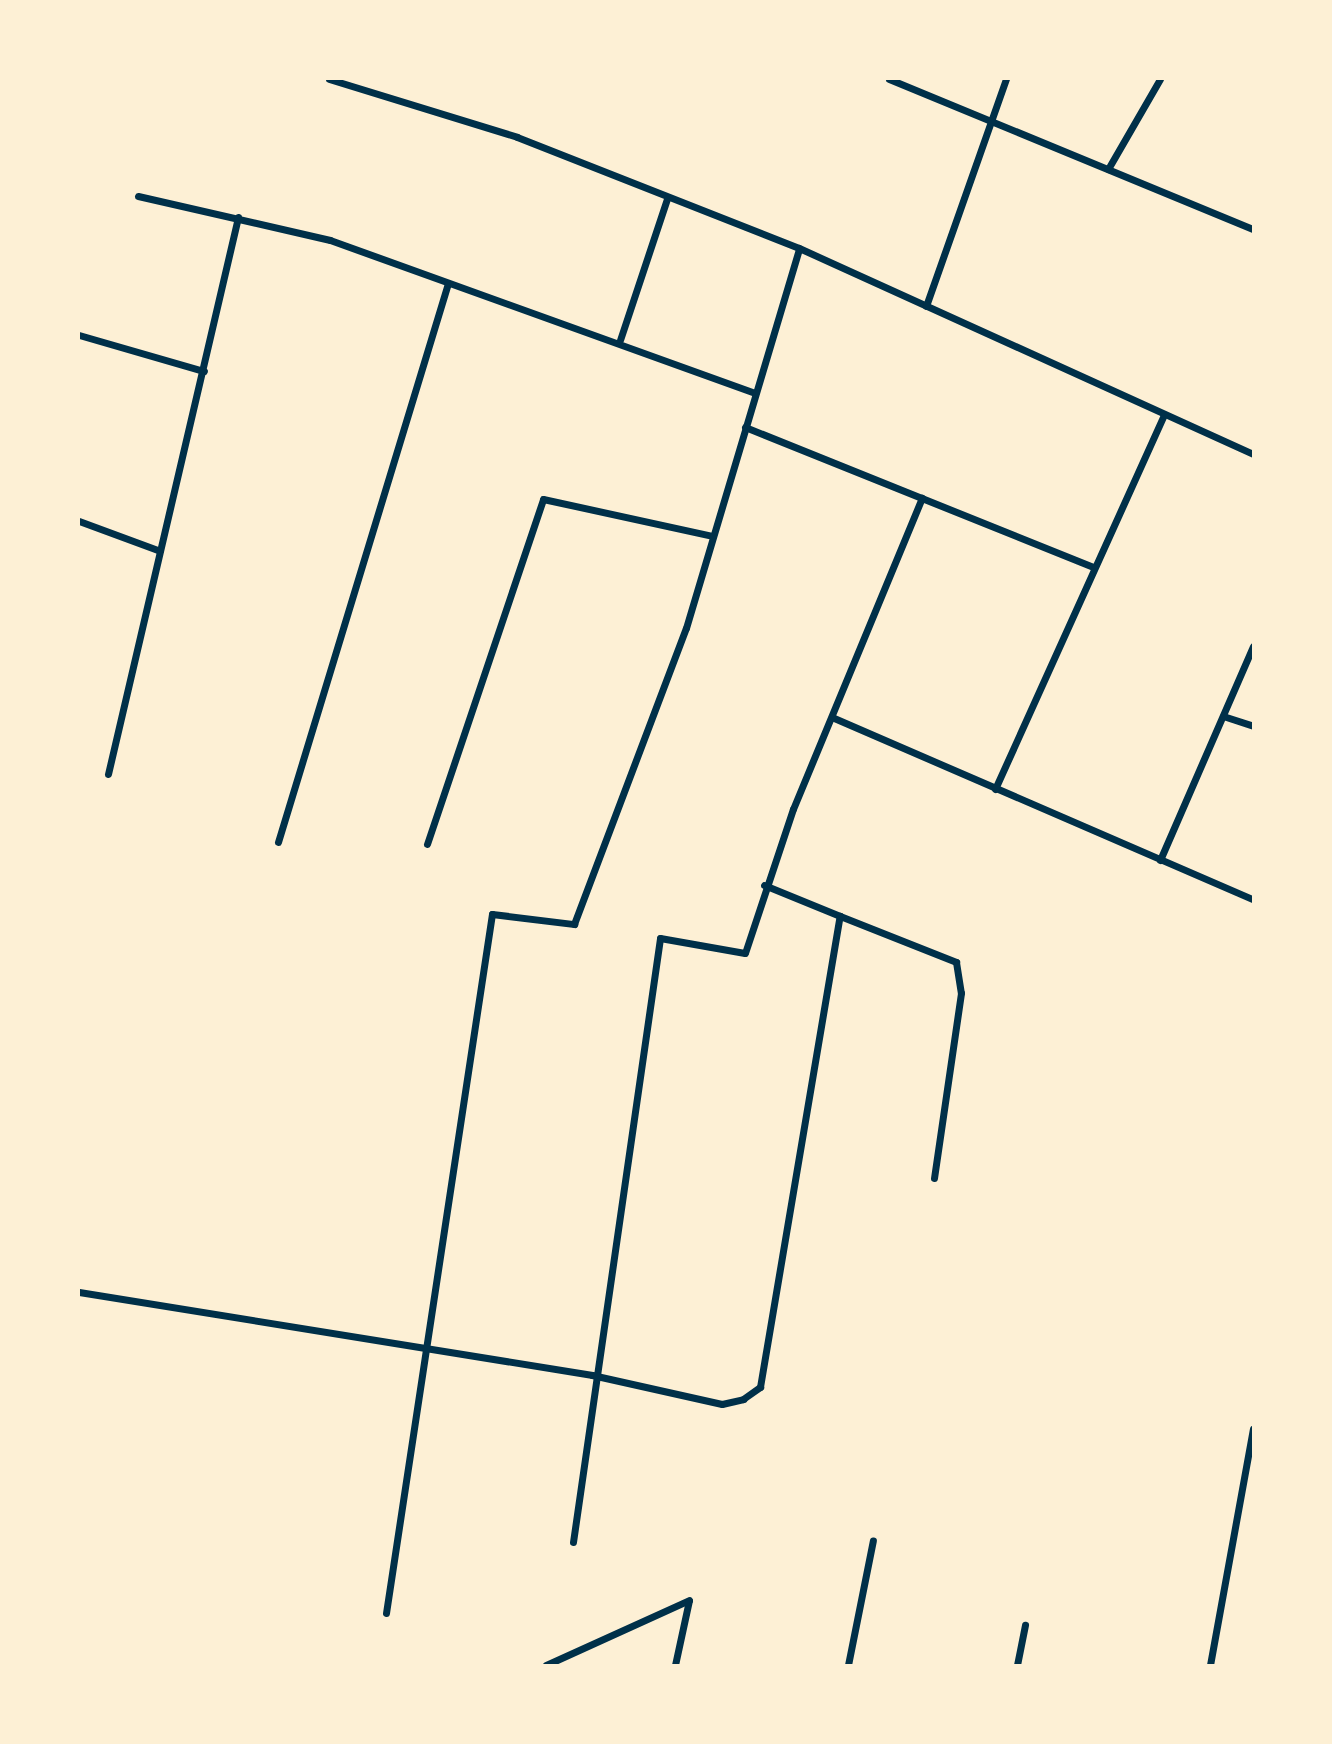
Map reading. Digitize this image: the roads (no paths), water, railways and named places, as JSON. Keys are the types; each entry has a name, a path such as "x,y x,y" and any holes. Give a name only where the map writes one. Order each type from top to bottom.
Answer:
{"street":[{"path":"329,79 517,137 667,199 799,248 1253,454"},
{"path":"889,79 1253,229"},
{"path":"926,306 1006,79"},
{"path":"1108,169 1160,79"},
{"path":"138,196 330,240 448,283 620,340 754,393"},
{"path":"620,340 667,199"},
{"path":"108,774 238,217"},
{"path":"386,1613 492,914 574,924 686,628 799,248"},
{"path":"278,842 448,283"},
{"path":"79,335 204,371"},
{"path":"995,789 1164,414"},
{"path":"745,427 1094,567"},
{"path":"573,1542 592,1375 660,938 745,953 764,885 922,498"},
{"path":"427,844 543,499 712,536"},
{"path":"79,521 160,551"},
{"path":"1160,860 1253,646"},
{"path":"1223,716 1253,726"},
{"path":"834,718 1253,899"},
{"path":"764,885 956,962 961,993 933,1178"},
{"path":"79,1292 592,1375 722,1404 760,1387 841,916"},
{"path":"1210,1665 1253,1429"},
{"path":"848,1665 873,1540"},
{"path":"547,1665 688,1600 676,1665"},
{"path":"1017,1665 1025,1625"}]}
